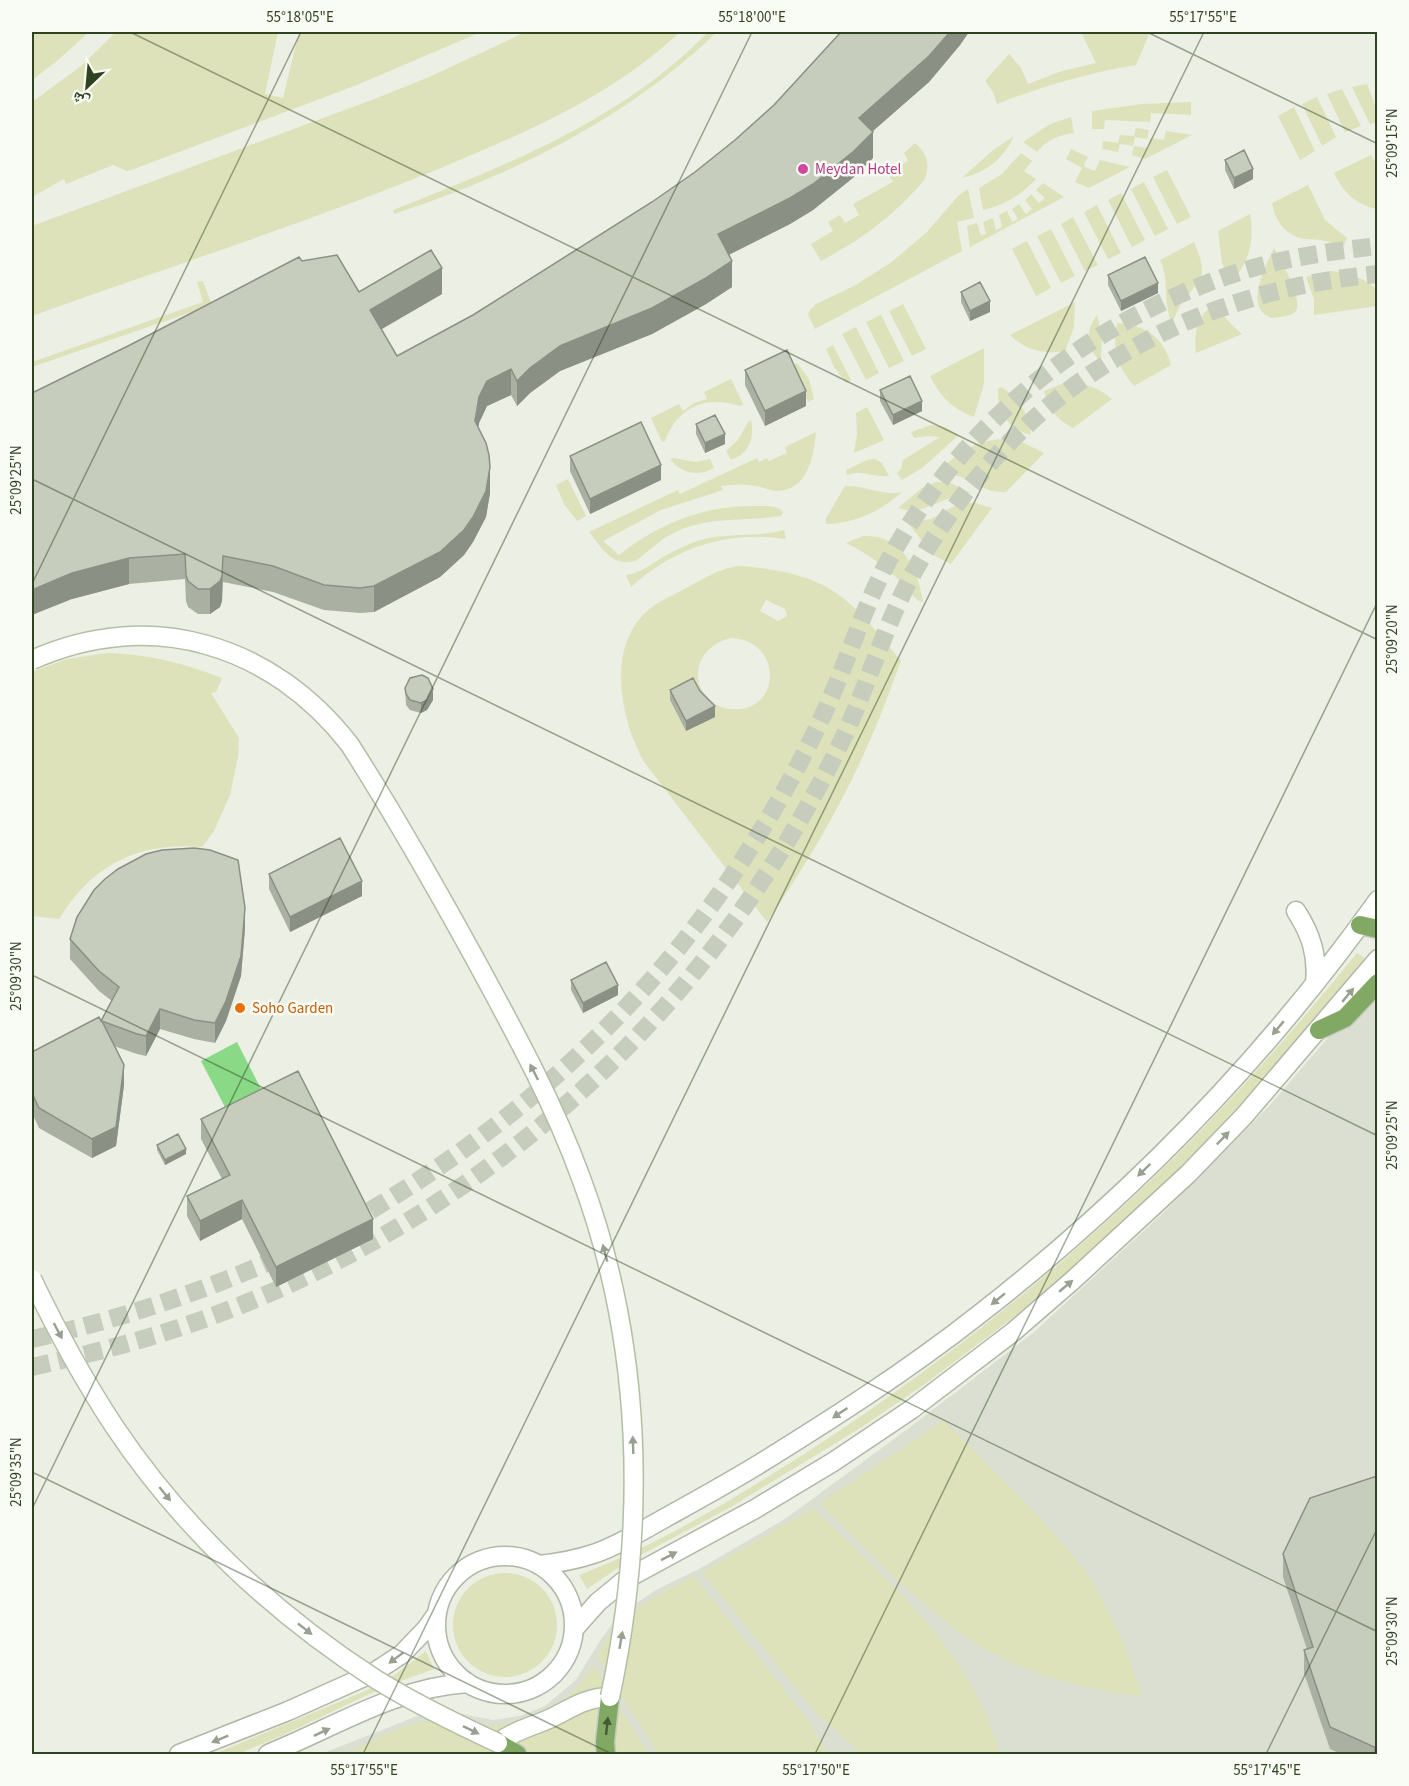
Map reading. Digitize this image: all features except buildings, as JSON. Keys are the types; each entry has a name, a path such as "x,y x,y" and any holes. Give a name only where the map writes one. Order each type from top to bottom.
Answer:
{"main road":[{"path":"1319,1030 1345,1018 1377,984"},
{"path":"606,1755 605,1742 610,1697"},
{"path":"498,1743 517,1755"}],"street":[{"path":"32,660 71,645 97,639 149,636 201,643 226,651 273,673 315,705 350,745 457,927 501,1008 567,1141 594,1215 614,1292 627,1369 634,1481 628,1590 610,1697 584,1701 550,1719 510,1735 498,1743 418,1704 340,1655 276,1606 233,1567 171,1500 115,1427 67,1348 32,1279"},
{"path":"539,1564 576,1559 611,1548 718,1488 835,1417 976,1317 1092,1219 1150,1165 1259,1050 1315,983 1369,927 1377,900"},
{"path":"1296,911 1313,944 1317,970 1315,983"},
{"path":"574,1629 598,1602 626,1579 755,1509 833,1462 912,1408 1013,1332 1188,1174 1244,1116 1377,959"},
{"path":"506,1555 517,1556 539,1564 550,1572 566,1592 574,1617 574,1629 567,1657 554,1674 537,1686 523,1692 495,1693 468,1683 458,1675 442,1654 435,1628 436,1615 445,1590 453,1579 471,1564 482,1559 506,1555"},
{"path":"179,1755 288,1711 373,1673 402,1654 436,1615"},
{"path":"268,1755 410,1693 442,1685 468,1683"}],"shaded area":[{"path":"32,32 89,32 32,80"},
{"path":"116,32 278,32 265,94 283,98 299,32 481,32 357,85 134,169 127,171 113,165 66,184 64,179 32,197 32,102 81,66"},
{"path":"526,32 680,32 654,55 597,94 505,141 340,207 32,316 32,226 377,98 429,77"},
{"path":"708,32 717,32 645,92 606,118 524,162 438,199 394,214 393,210 519,158 601,115 639,91 675,63"},
{"path":"1081,32 1150,32 1136,65 1066,81 997,104 993,92 985,81 1009,54 1021,68 1028,84 1062,71 1096,63"},
{"path":"1367,84 1377,110 1377,122 1370,124 1352,87"},
{"path":"1342,89 1361,126 1345,132 1327,94"},
{"path":"1317,97 1336,137 1322,146 1302,104"},
{"path":"1191,102 1191,115 1151,113 1150,122 1105,120 1104,129 1092,129 1092,111 1142,104"},
{"path":"1294,107 1315,151 1300,160 1278,116"},
{"path":"1071,117 1074,133 1053,139 1037,152 1023,142 1050,124"},
{"path":"1136,128 1149,130 1147,139 1135,137 1133,146 1120,144 1118,152 1102,149 1103,141 1118,143 1120,135 1134,136"},
{"path":"1166,131 1192,135 1145,159 1132,155 1134,146 1148,148 1150,138 1164,140"},
{"path":"1014,136 1005,151 987,168 962,178 992,151"},
{"path":"915,143 927,160 924,180 877,226 821,261 811,244 833,231 828,222 840,215 845,223 859,215 853,204 893,182 887,172 908,161 904,153"},
{"path":"1071,149 1088,157 1084,164 1085,167 1095,171 1100,160 1130,167 1089,188 1075,182 1082,168 1066,159"},
{"path":"1021,153 1032,161 1024,171 1036,179 1012,199 983,210 979,188 1002,174"},
{"path":"1371,155 1377,165 1377,209 1351,197 1334,173"},
{"path":"1167,170 1191,217 1177,224 1153,177"},
{"path":"1144,182 1168,229 1155,236 1131,189"},
{"path":"1043,183 1064,197 970,247 967,226 977,223 981,235 986,234 983,222 993,218 996,230 1002,227 999,215 1007,211 1012,222 1018,219 1012,209 1019,204 1026,214 1032,209 1025,200 1031,194 1039,203 1045,198 1036,190"},
{"path":"1308,185 1325,220 1347,238 1344,246 1323,240 1299,238 1288,232 1279,222 1272,203"},
{"path":"968,189 974,218 957,222 962,251 815,329 808,314 816,304 856,285 893,261 927,232 958,196"},
{"path":"1121,193 1145,240 1132,247 1108,200"},
{"path":"1097,205 1121,253 1108,259 1084,212"},
{"path":"1250,214 1252,233 1249,250 1243,267 1232,282 1222,263 1218,231"},
{"path":"1073,217 1098,265 1085,271 1061,224"},
{"path":"1051,229 1075,276 1061,283 1037,236"},
{"path":"1027,241 1051,288 1036,296 1012,249"},
{"path":"1194,242 1201,262 1201,275 1172,322 1167,307 1165,275 1160,260"},
{"path":"1274,248 1294,290 1297,307 1290,315 1271,318 1263,313 1258,296 1262,275"},
{"path":"1329,271 1348,274 1369,283 1377,292 1377,306 1314,315 1314,299 1306,277"},
{"path":"203,281 212,305 32,367 32,362 203,302 197,282"},
{"path":"1075,302 1074,327 1065,351 1042,352 1028,348 1010,335"},
{"path":"903,304 926,349 912,356 889,311"},
{"path":"1212,307 1242,334 1196,353 1195,340 1199,321 1202,315"},
{"path":"881,315 904,361 889,368 866,322"},
{"path":"1097,315 1102,335 1101,361 1092,351 1088,339 1090,327"},
{"path":"1117,323 1136,326 1152,334 1164,347 1171,365 1134,386 1123,372 1117,357 1115,341"},
{"path":"856,327 879,373 866,380 842,334"},
{"path":"833,345 851,380 846,383 834,367 826,349"},
{"path":"984,348 984,384 974,417 959,410 948,401 930,376"},
{"path":"797,363 809,379 814,399 808,402 790,367"},
{"path":"731,379 743,404 740,406 716,402 695,406 677,419 665,441 662,442 651,418 679,404 683,411 694,403 707,399 704,392"},
{"path":"1064,383 1090,386 1112,399 1073,428 1054,413 1044,391"},
{"path":"1001,387 1022,407 1031,435 1016,429 1002,412 998,397 998,389"},
{"path":"867,407 884,440 854,453 857,434 856,413"},
{"path":"751,420 752,433 749,444 742,454 731,460 726,451 738,440"},
{"path":"931,425 945,427 959,435 922,468 902,480 897,473 901,469 903,460 940,437 914,438 911,432"},
{"path":"816,432 808,470 796,485 778,491 747,485 721,486 723,490 661,510 603,541 619,555 667,525 701,513 738,507 768,506 781,510 783,512 781,516 723,520 681,529 659,542 635,561 627,562 608,555 589,532 678,490 680,494 757,458 759,462 767,458 769,461 787,453 785,447"},
{"path":"1002,439 1024,443 1044,453 1006,492 988,490 942,471 955,457 969,448"},
{"path":"670,459 695,462 710,459 714,468 696,473 685,471"},
{"path":"875,459 882,463 889,476 858,473 847,475 846,470 867,460"},
{"path":"568,479 586,516 577,521 564,504 556,485"},
{"path":"936,482 951,483 971,493 961,494 917,510 898,508 922,488"},
{"path":"845,486 887,493 902,492 886,505 868,515 827,524 825,520"},
{"path":"967,503 992,508 951,564 933,555 908,523 931,519 950,508"},
{"path":"784,530 786,539 744,537 703,545 684,552 666,561 631,587 626,575 641,571 672,552 701,540"},
{"path":"863,536 877,537 898,547 906,556 917,577 923,602 915,598 885,567 846,543"},
{"path":"741,566 796,575 834,592 866,619 901,661 875,729 849,786 810,855 767,922 644,762 629,727 621,687 621,667 625,648 632,631 643,615 653,606 713,574","holes":["766,600 785,609 787,616 778,621 760,611","732,638 749,642 762,652 768,664 770,677 767,690 759,701 747,708 720,707 706,696 698,678 698,668 706,652 722,641"]},
{"path":"107,653 166,660 222,678 216,692 211,693 239,738 238,757 230,795 214,831 202,847 157,848 119,860 87,884 59,919 32,916 32,672 67,659"},
{"path":"1357,953 1365,958 1316,1021 1213,1134 1159,1188 1048,1291 925,1384 862,1427 731,1507 624,1564 587,1589 579,1575 671,1533 818,1445 922,1373 1022,1295 1117,1213 1207,1124 1284,1040"},
{"path":"1377,977 1377,1754 321,1754 420,1715 457,1713 493,1720 520,1716 545,1706 576,1680 619,1615 656,1590 699,1569 785,1519 1033,1333 1160,1216 1270,1105 1365,995"},
{"path":"237,1042 262,1091 226,1109 201,1061"},
{"path":"944,1420 1048,1526 1084,1569 1124,1643 1142,1696 1094,1689 1048,1677 1003,1659 982,1647 924,1604 820,1503"},
{"path":"813,1508 898,1591 948,1649 969,1681 986,1716 1000,1754 862,1754 818,1715 702,1572"},
{"path":"505,1573 525,1577 542,1588 553,1605 557,1625 553,1645 542,1662 525,1673 505,1677 485,1673 468,1662 457,1645 453,1625 457,1605 468,1588 485,1577"},
{"path":"694,1576 805,1716 828,1754 659,1754 597,1657 616,1628 627,1617 651,1599"},
{"path":"426,1651 434,1669 382,1688 238,1754 214,1754 363,1692 396,1674"},
{"path":"593,1665 649,1754 499,1754 488,1726 521,1721 549,1710 573,1692"},
{"path":"435,1720 476,1724 489,1754 356,1754 354,1749 407,1725"}],"tunnel":[{"path":"347,1224 406,1189 462,1151 516,1109 568,1065 662,968 704,915 743,859 786,788 831,697 883,571 914,518 949,469 989,424 1034,384 1082,348 1134,317 1188,291 1278,261 1378,246"},
{"path":"32,1367 111,1348 190,1324 270,1293 347,1256 421,1213 492,1164 560,1110 622,1052 681,988 734,921 766,874 811,801 837,751 857,707 892,616 909,581 948,516 994,458 1046,408 1103,366 1165,331 1232,304 1303,285 1378,274"},
{"path":"32,1339 97,1323 161,1303 223,1281 285,1255"}],"place":[{"name":"Meydan Hotel","path":"803,169"},
{"name":"Soho Garden","path":"240,1008"}]}
